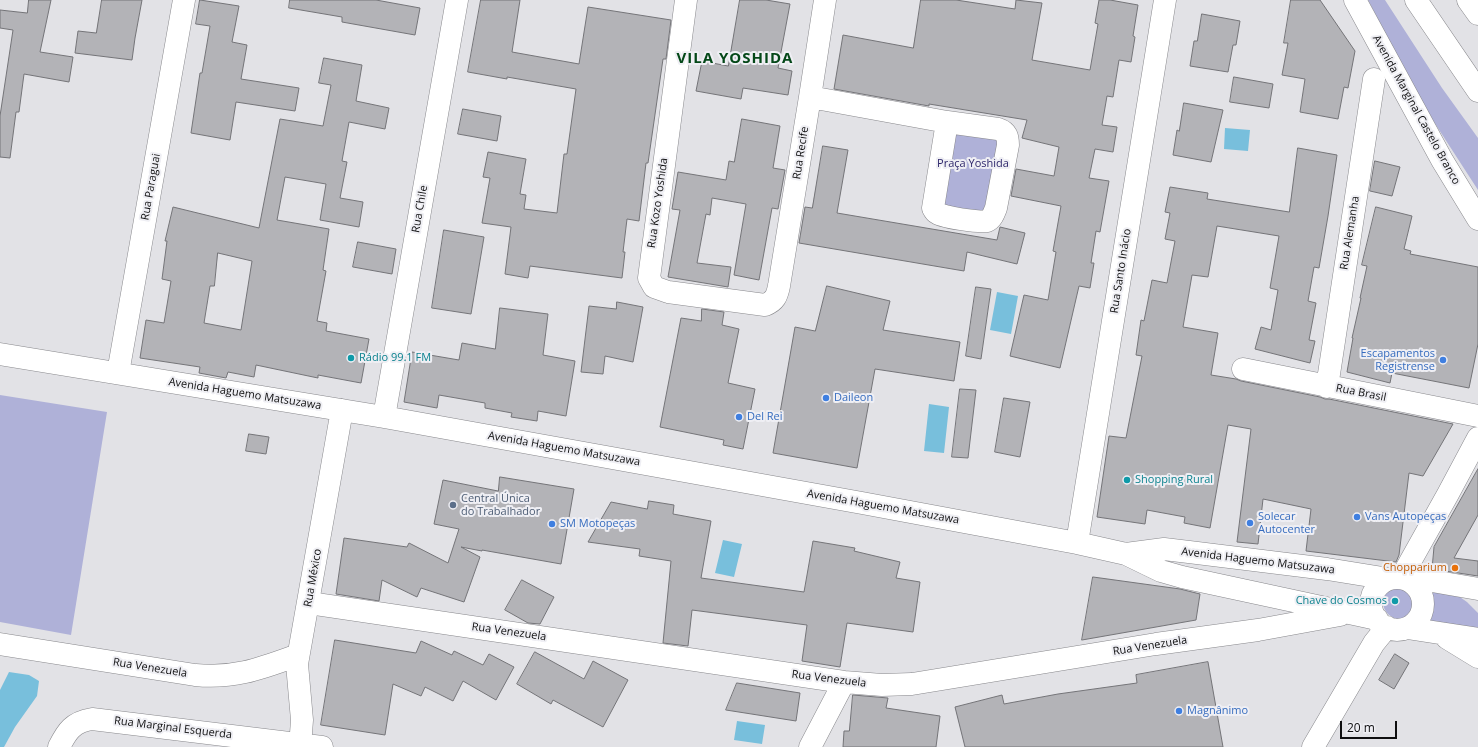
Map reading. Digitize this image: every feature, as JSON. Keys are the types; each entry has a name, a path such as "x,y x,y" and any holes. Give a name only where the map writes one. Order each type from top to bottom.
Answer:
{"main road":[{"name":"Rua Paraguai","path":"118,373 184,0"},
{"name":"Rua Chile","path":"384,417 457,0"},
{"name":"Rua Kozo Yoshida","path":"686,0 649,278 654,287 668,292 759,305 771,303"},
{"name":"Rua Recife","path":"771,303 775,299 779,286 825,0"},
{"name":"Rua Santo Inácio","path":"1077,543 1165,0"},
{"name":"Avenida Marginal Castelo Branco","path":"1355,0 1442,160 1478,219"},
{"path":"1416,0 1478,91"},
{"path":"1468,0 1478,14"},
{"name":"Rua Alemanha","path":"1327,387 1374,79"},
{"path":"810,97 947,122 998,129 1004,132 1008,137 1008,145 996,208 992,217 987,221 978,222 944,216 936,213 933,208 947,122"},
{"name":"Avenida Haguemo Matsuzawa","path":"0,354 384,417 1077,543 1126,554 1161,571 1349,614 1390,625 1478,639"},
{"name":"Rua Brasil","path":"1243,369 1478,416"},
{"name":"Rua México","path":"300,745 302,724 297,672 298,655 309,603 342,410"},
{"path":"1401,580 1478,438"},
{"name":"Avenida Haguemo Matsuzawa","path":"1126,554 1164,549 1327,569 1401,580 1439,582 1478,589"},
{"path":"1401,580 1418,588 1422,595 1423,603 1419,618 1413,624 1390,625 1373,612 1373,596 1377,588 1382,583 1401,580"},
{"path":"1439,582 1457,590 1478,605"},
{"name":"Rua Venezuela","path":"309,603 844,682 882,685 912,684 1156,644 1258,630 1349,614"},
{"path":"1313,747 1374,643 1390,625"},
{"path":"1441,634 1478,657"},
{"name":"Rua Venezuela","path":"0,644 195,675 212,676 250,672 298,655"},
{"path":"810,747 844,682"},
{"name":"Rua Marginal Esquerda","path":"59,747 72,728 81,721 92,719 322,747"}],"green space":[{"path":"1368,0 1385,0 1442,88 1478,138 1478,190 1421,102"},
{"name":"Praça Yoshida","path":"954,129 999,139 985,212 944,207"},
{"path":"0,395 107,412 71,635 0,622"},
{"path":"1403,585 1412,590 1416,595 1416,609 1412,614 1407,618 1397,619 1393,618 1384,609 1383,599 1384,595 1393,586"},
{"path":"1425,590 1457,595 1467,602 1478,613 1478,633 1420,620 1425,613 1427,606"}],"shaded area":[{"path":"1225,128 1250,130 1248,151 1224,149"},
{"path":"997,292 1018,296 1011,334 990,330"},
{"path":"929,404 949,407 944,453 924,451"},
{"path":"723,540 742,544 734,577 715,573"},
{"path":"9,672 29,675 39,681 37,696 15,727 4,747 0,747 0,690"},
{"path":"737,721 765,725 762,744 734,740"}],"building":[{"path":"29,0 51,0 40,52 73,57 69,82 24,74 19,112 16,112 10,158 0,157 0,116 13,30 0,28 0,10 27,13"},
{"path":"102,0 142,0 132,60 75,53 78,31 96,33"},
{"path":"200,0 239,6 232,42 247,45 241,79 299,88 295,111 236,102 230,140 191,133 200,73 202,73 210,26 196,24"},
{"path":"290,0 376,0 420,8 415,35 342,22 342,17 289,8"},
{"path":"481,0 520,0 512,52 579,64 588,7 671,20 666,59 663,59 648,163 646,163 639,221 627,219 622,278 530,266 528,278 505,274 511,227 482,223 490,178 483,177 488,152 526,159 520,194 526,195 524,209 557,213 564,154 567,154 576,89 468,72"},
{"path":"740,0 766,0 790,4 778,68 792,71 788,95 743,88 741,99 696,91 702,61 728,66"},
{"path":"921,0 956,0 1015,9 1016,0 1042,3 1032,60 1090,70 1098,24 1095,23 1099,0 1110,0 1138,5 1131,62 1119,60 1113,97 1107,96 1102,125 1117,127 1113,152 1095,149 1089,178 1109,181 1100,232 1096,231 1091,263 1094,263 1090,288 1079,286 1060,368 1010,356 1024,295 1048,300 1056,252 1053,251 1061,206 1011,196 1016,169 1054,176 1059,147 1022,138 1027,120 929,104 929,106 834,89 843,35 913,48"},
{"path":"1291,0 1320,0 1355,51 1348,88 1344,87 1338,119 1300,112 1305,79 1282,75 1288,43 1284,43"},
{"path":"1202,14 1240,21 1236,45 1233,45 1228,72 1190,66 1194,41 1197,41"},
{"path":"324,58 362,65 356,101 389,108 385,129 349,122 342,161 347,162 340,198 363,202 359,227 320,220 326,184 285,177 277,220 329,229 323,270 326,271 317,321 327,323 326,331 369,339 361,383 318,375 318,378 256,365 254,377 228,372 226,378 199,373 200,367 140,358 146,320 164,323 171,281 162,279 167,241 165,241 173,207 259,228 280,119 323,126 331,85 319,83","holes":["218,253 252,261 241,330 204,323 210,286 214,286"]},
{"path":"1234,77 1273,84 1269,108 1230,102"},
{"path":"1184,103 1223,110 1211,162 1173,155 1177,130 1179,131"},
{"path":"463,109 501,116 497,141 458,134"},
{"path":"742,119 780,126 773,168 785,170 778,209 772,208 759,280 734,275 746,204 712,198 710,215 706,214 697,263 731,267 728,287 668,277 680,210 672,209 678,172 726,180 729,161 734,162"},
{"path":"823,146 848,150 837,213 997,240 1000,227 1025,233 1017,264 967,252 964,271 799,243 805,207 812,208"},
{"path":"1298,148 1337,155 1319,268 1314,267 1308,301 1316,303 1309,340 1315,341 1310,363 1255,349 1261,327 1271,330 1278,290 1270,288 1279,236 1217,226 1208,277 1192,275 1183,327 1218,333 1211,375 1453,424 1423,476 1409,473 1399,555 1396,562 1306,551 1311,509 1263,499 1258,544 1237,542 1251,429 1228,425 1210,528 1184,523 1185,517 1147,510 1145,524 1097,517 1109,436 1126,438 1142,356 1136,355 1141,320 1144,321 1152,280 1167,283 1175,241 1165,239 1170,213 1165,212 1170,187 1208,193 1207,199 1289,212"},
{"path":"1375,161 1400,167 1392,196 1370,191"},
{"path":"1376,207 1412,216 1404,249 1411,251 1410,254 1478,267 1478,344 1469,388 1392,373 1390,383 1347,372 1352,338 1367,266 1362,265"},
{"path":"444,230 484,237 471,314 432,308"},
{"path":"358,242 396,249 392,274 353,267"},
{"name":"Daileon","path":"827,286 890,301 883,330 960,342 954,381 875,369 857,468 773,453 795,327 815,331"},
{"path":"976,287 991,289 981,359 966,356"},
{"path":"617,302 643,307 633,362 605,356 603,374 581,372 589,306 616,309"},
{"path":"500,308 548,314 543,355 575,361 566,416 538,411 537,421 511,417 512,413 485,408 485,403 439,395 437,408 404,402 412,352 459,360 462,343 495,349"},
{"path":"702,309 724,312 722,325 739,329 728,383 755,389 743,449 723,445 724,440 660,427 681,318 701,321"},
{"path":"960,389 976,390 968,458 952,457"},
{"path":"1004,398 1030,402 1020,457 995,452"},
{"path":"249,434 269,437 266,454 246,451"},
{"path":"1478,469 1478,515 1454,558 1478,561 1478,576 1432,569 1434,547"},
{"path":"500,477 574,489 561,564 461,547 480,557 464,602 421,588 417,597 382,580 379,601 336,594 344,538 407,547 409,543 448,563 459,529 434,524 443,480 498,491"},
{"path":"649,501 674,505 673,514 711,521 701,578 804,592 813,541 855,548 854,551 900,562 896,578 920,582 913,632 847,623 840,667 802,661 807,625 692,610 688,646 663,643 671,561 639,556 640,549 588,542 611,502 647,509"},
{"path":"1093,577 1180,589 1200,594 1196,620 1082,640"},
{"path":"522,580 554,597 540,624 528,623 505,610"},
{"path":"335,640 416,653 421,641 452,655 454,651 483,665 489,654 514,667 496,700 463,681 453,701 425,687 421,696 393,684 385,735 321,725"},
{"path":"535,652 584,679 593,661 628,680 603,727 553,700 551,704 517,684"},
{"path":"1395,654 1409,663 1394,689 1379,680"},
{"path":"1208,662 1223,747 965,747 955,707 1002,695 1004,704 1058,694 1137,683 1136,675"},
{"path":"737,683 800,693 796,721 726,710"},
{"path":"853,695 888,698 886,708 940,716 936,747 843,747 844,731 849,731"}],"place":[{"name":"Rádio 99.1 FM","path":"351,358"},
{"name":"Escapamentos Registrense","path":"1443,360"},
{"name":"Daileon","path":"826,398"},
{"name":"Del Rei","path":"739,417"},
{"name":"Shopping Rural","path":"1127,480"},
{"name":"Central Única do Trabalhador","path":"453,505"},
{"name":"Vans Autopeças","path":"1357,517"},
{"name":"Solecar Autocenter","path":"1250,523"},
{"name":"SM Motopeças","path":"552,524"},
{"name":"Chopparium","path":"1455,568"},
{"name":"Chave do Cosmos","path":"1395,601"},
{"name":"Magnânimo","path":"1179,711"}],"district":[{"name":"VILA YOSHIDA","path":"735,59"}]}
